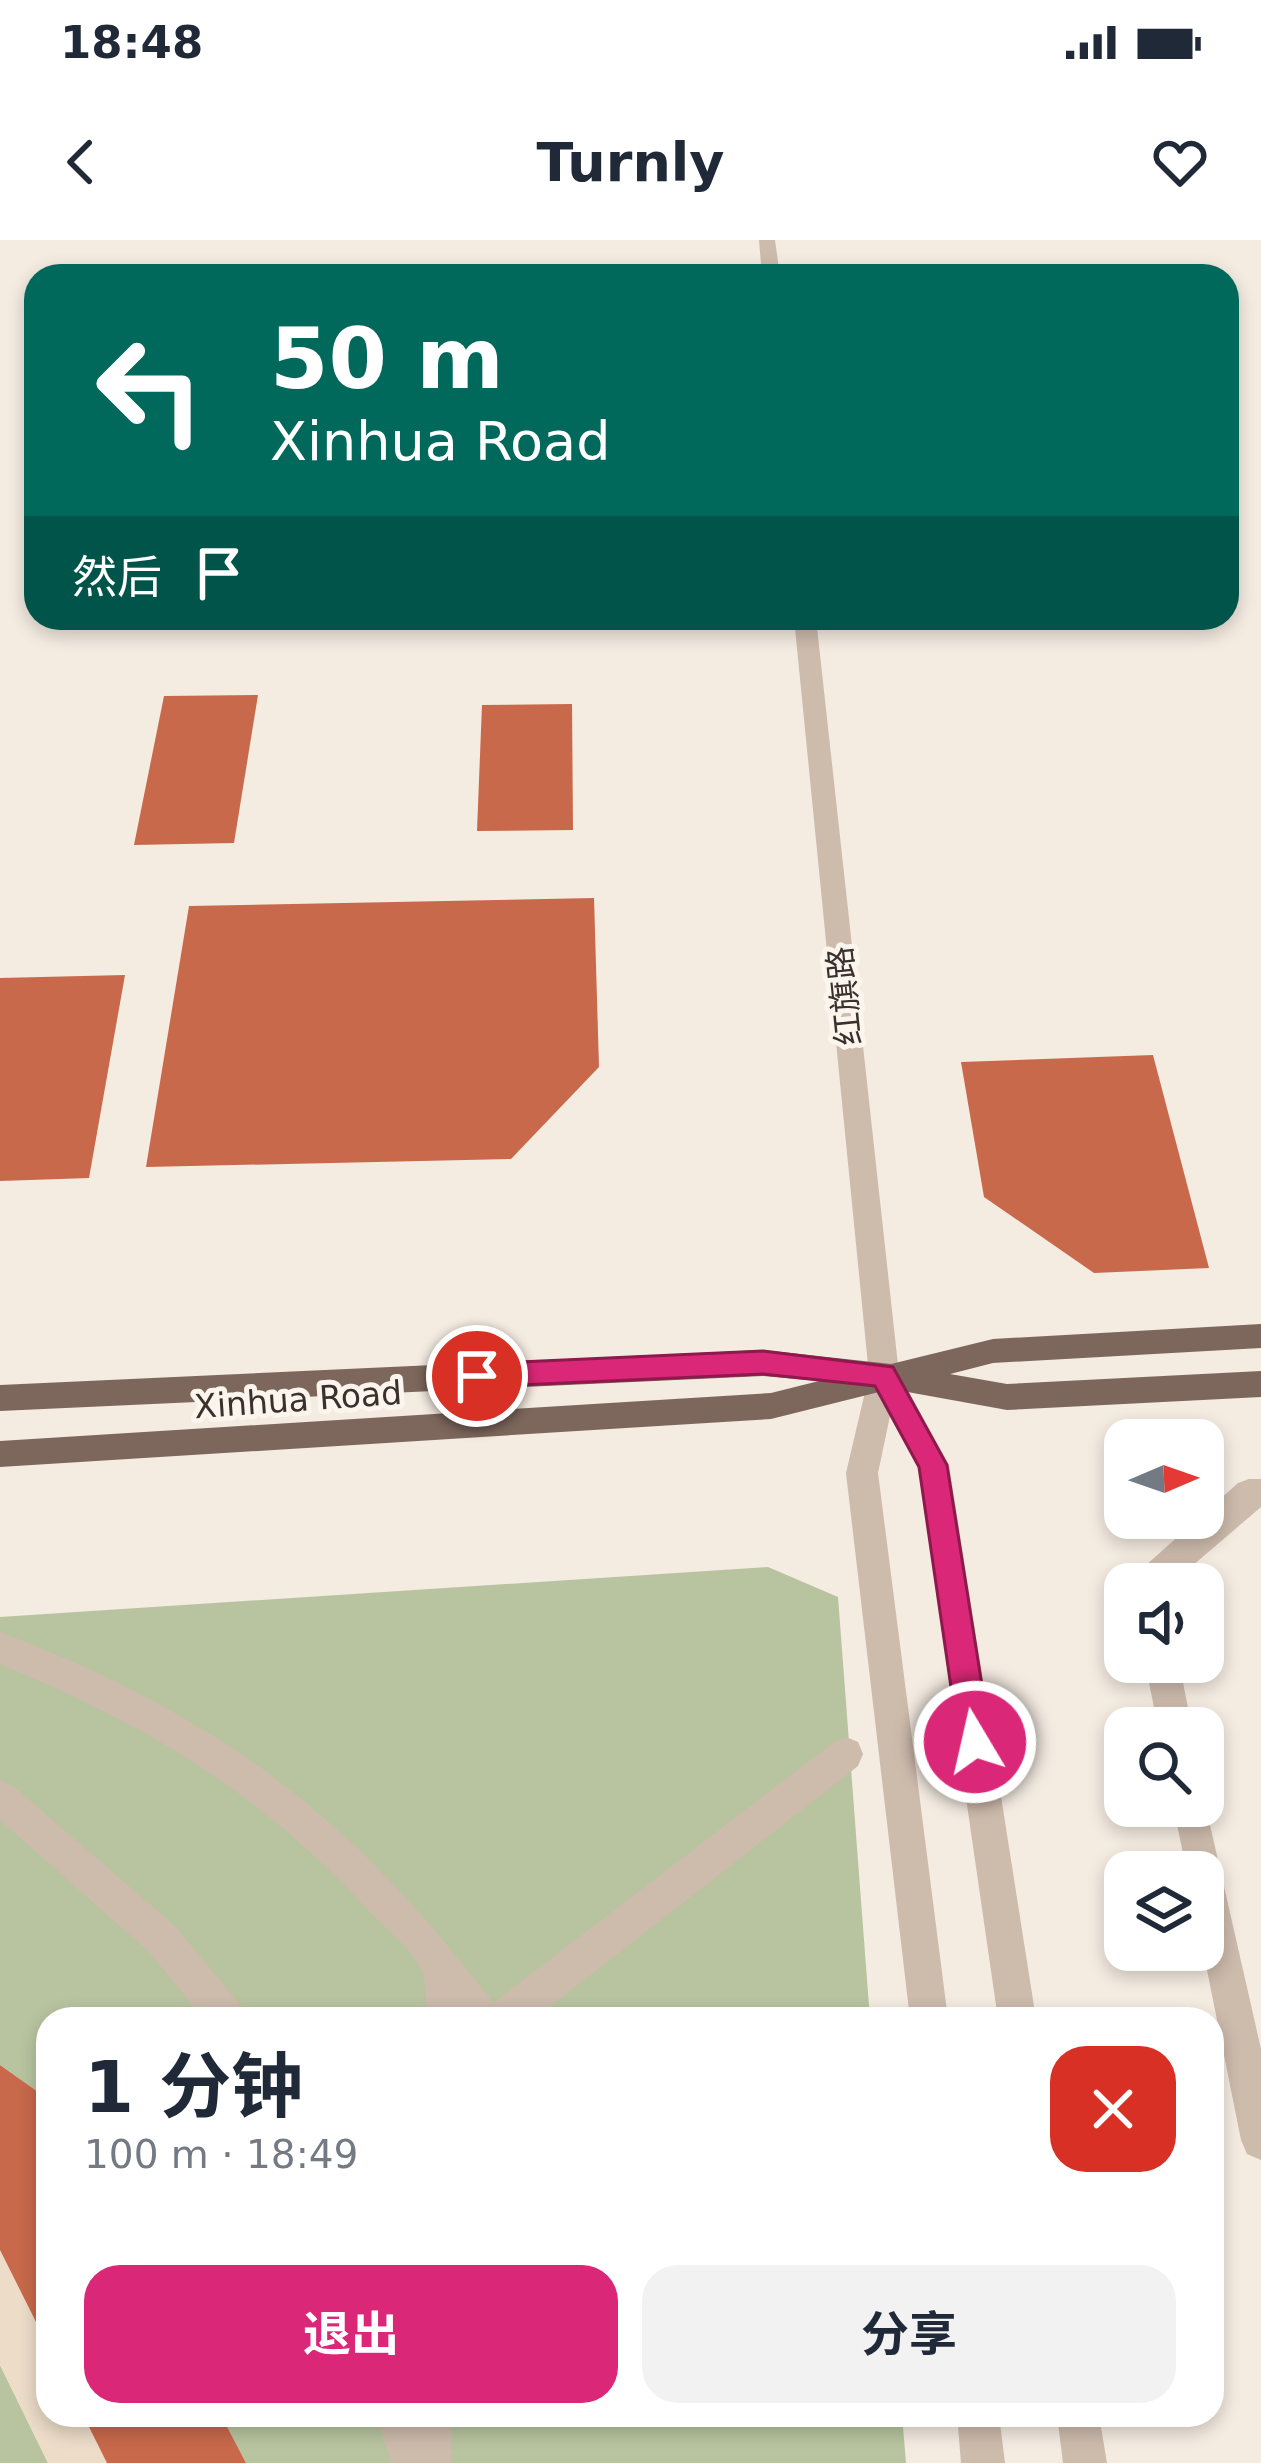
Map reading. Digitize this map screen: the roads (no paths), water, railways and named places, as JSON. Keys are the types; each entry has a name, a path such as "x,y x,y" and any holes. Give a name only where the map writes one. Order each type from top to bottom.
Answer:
{"main road":[{"name":"Xinhua Road","path":"0,1454 771,1406 993,1351 1261,1336"},
{"name":"Xinhua Road","path":"0,1398 763,1363 884,1375 1007,1397 1261,1384"}],"street":[{"name":"红旗路","path":"806,630 884,1375 862,1473 928,2007"},
{"name":"红旗路","path":"884,1375 933,1465 1016,2007"},
{"path":"1171,1563 1249,1493 1261,1493"},
{"path":"0,1648 125,1700 237,1767 361,1871 440,1961 473,2007"},
{"path":"519,2007 847,1754"},
{"path":"0,1797 162,1939 218,2007"},
{"path":"1196,1827 1261,2140"},
{"path":"440,1961 444,2007"},
{"path":"401,2427 412,2463"},
{"path":"429,2463 430,2427"},
{"path":"978,2427 983,2463"},
{"path":"1080,2427 1085,2463"}]}
